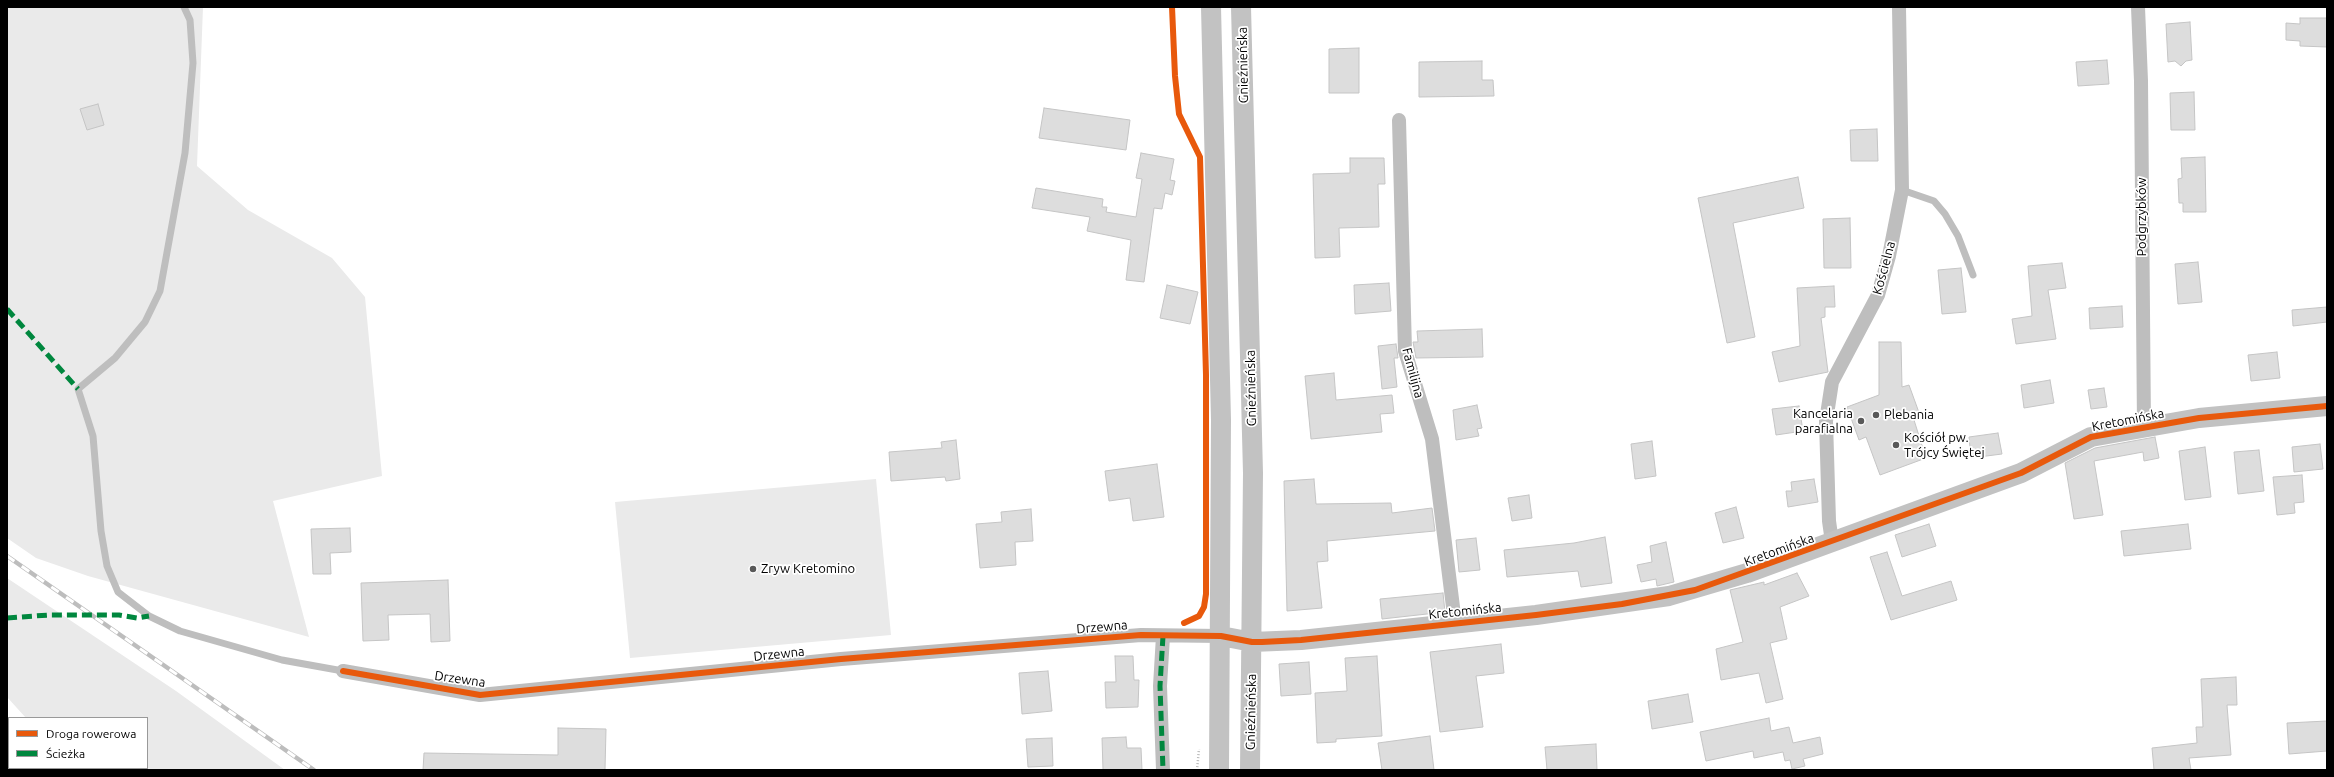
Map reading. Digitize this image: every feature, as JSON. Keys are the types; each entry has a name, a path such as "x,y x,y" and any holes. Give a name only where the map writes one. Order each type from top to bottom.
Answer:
{"main road":[{"path":"1211,7 1221,412 1218,770"},
{"name":"Gnieźnieńska","path":"1241,7 1252,396 1252,642 1250,770"},
{"name":"Kretomińska","path":"1220,636 1252,642 1301,640 1543,614 1675,595 1739,575 2021,473 2091,436 2206,418 2327,406"}],"street":[{"name":"Kościelna","path":"1832,542 1829,521 1826,421 1832,382 1878,295 1889,256 1902,190 1899,7"},
{"name":"Podgrzybków","path":"2138,7 2141,81 2144,427"},
{"name":"Familijna","path":"1399,120 1405,351 1432,439 1455,623"},
{"name":"Drzewna","path":"343,670 480,695 841,659 1141,635 1220,636"},
{"path":"1163,636 1160,686 1163,770"}],"lane":[{"name":"Drzewna","path":"184,7 190,20 193,63 187,138 160,291 145,322 115,358 78,389 93,436 101,531 107,566 118,592 149,616 180,631 282,660 343,670"},
{"path":"1902,190 1934,201 1945,214 1958,236 1973,275"}],"path":[{"path":"1197,770 1200,742"}],"shaded area":[{"path":"7,7 203,7 197,166 248,210 332,258 365,297 382,476 273,501 309,637 88,576 36,558 7,538"},
{"name":"Zryw Kretomino","path":"876,479 891,635 630,658 615,502"},
{"path":"7,578 176,691 285,770 48,770 148,769 148,717 25,717 7,697"}],"building":[{"path":"2300,18 2327,18 2327,47 2300,46 2300,41 2286,40 2286,23 2300,24"},
{"path":"2190,22 2192,60 2186,61 2181,66 2175,61 2168,62 2166,24"},
{"path":"1359,48 1359,93 1329,93 1329,49"},
{"path":"2107,60 2109,84 2078,86 2076,62"},
{"path":"1482,61 1482,80 1493,80 1494,96 1419,97 1419,62"},
{"path":"2194,92 2195,130 2171,130 2170,93"},
{"path":"98,104 104,125 87,130 80,109"},
{"path":"1044,108 1130,120 1126,150 1039,138"},
{"path":"1877,129 1878,161 1851,161 1850,130"},
{"path":"1141,153 1174,159 1170,180 1175,181 1172,195 1165,193 1162,209 1154,208 1144,282 1126,280 1131,240 1087,231 1090,217 1032,208 1036,188 1103,199 1102,207 1107,207 1106,212 1136,217 1142,179 1136,178"},
{"path":"2205,157 2206,212 2183,212 2183,203 2179,203 2178,179 2182,178 2181,158"},
{"path":"1350,158 1384,158 1385,184 1378,184 1379,227 1339,228 1340,257 1315,258 1313,174 1350,173"},
{"path":"1798,177 1804,208 1733,223 1755,337 1727,343 1698,198"},
{"path":"1850,218 1851,268 1824,268 1823,219"},
{"path":"2198,262 2202,302 2178,304 2175,264"},
{"path":"2062,263 2066,288 2048,290 2056,339 2016,344 2012,319 2032,316 2028,266"},
{"path":"1961,268 1966,312 1942,314 1938,270"},
{"path":"1389,283 1391,311 1355,314 1354,285"},
{"path":"1167,285 1198,292 1190,324 1160,318"},
{"path":"1834,286 1835,307 1825,307 1825,317 1821,318 1828,372 1779,382 1772,352 1800,346 1797,288"},
{"path":"2122,306 2123,327 2090,329 2089,308"},
{"path":"2327,307 2327,322 2293,326 2292,310"},
{"path":"1482,329 1483,357 1416,358 1413,342 1418,342 1417,331"},
{"path":"1879,342 1901,342 1902,387 1909,385 1921,418 1914,420 1926,458 1880,475 1866,437 1859,440 1847,407 1879,395"},
{"path":"1396,344 1398,358 1394,358 1397,387 1382,389 1378,346"},
{"path":"2277,352 2280,378 2251,381 2248,355"},
{"path":"1334,373 1336,400 1392,395 1394,413 1380,414 1382,432 1311,439 1305,376"},
{"path":"2050,380 2054,403 2024,408 2021,385"},
{"path":"2104,388 2107,407 2091,409 2088,390"},
{"path":"1477,405 1482,428 1477,429 1479,436 1456,440 1453,410"},
{"path":"1799,406 1803,431 1776,435 1772,409"},
{"path":"1998,433 2002,454 1971,458 1969,437"},
{"path":"2155,437 2159,458 2144,461 2143,452 2094,461 2103,515 2074,519 2065,463 2095,448"},
{"path":"956,440 960,479 946,481 945,477 891,481 889,452 942,448 941,442"},
{"path":"1652,441 1656,476 1635,479 1631,444"},
{"path":"2320,444 2323,469 2294,472 2292,447"},
{"path":"2205,447 2211,497 2185,500 2179,451"},
{"path":"2259,450 2264,491 2238,494 2234,452"},
{"path":"1157,464 1164,517 1133,521 1130,498 1109,501 1105,471"},
{"path":"2302,475 2304,502 2294,503 2295,513 2277,515 2273,477"},
{"path":"1314,479 1316,504 1391,503 1392,513 1432,508 1435,531 1327,541 1328,561 1317,562 1322,608 1287,611 1284,481"},
{"path":"1814,479 1818,502 1788,507 1786,491 1792,491 1791,482"},
{"path":"1529,495 1532,518 1512,521 1508,498"},
{"path":"1736,507 1744,538 1723,543 1715,513"},
{"path":"1031,509 1033,541 1015,542 1016,565 980,568 976,524 1002,522 1001,512"},
{"path":"1929,524 1936,546 1902,557 1895,535"},
{"path":"2188,524 2191,549 2124,556 2121,531"},
{"path":"350,528 351,552 330,553 331,574 313,574 311,529"},
{"path":"1605,537 1612,583 1581,587 1578,571 1507,577 1504,550 1574,543"},
{"path":"1476,538 1480,570 1459,572 1456,540"},
{"path":"1666,542 1674,582 1657,586 1656,579 1641,582 1637,565 1652,562 1650,546"},
{"path":"1887,552 1902,596 1951,581 1957,600 1891,620 1870,557"},
{"path":"1797,573 1809,596 1780,607 1787,639 1770,643 1783,699 1766,703 1759,673 1721,680 1716,649 1743,642 1730,590 1764,582 1764,585"},
{"path":"448,580 450,641 431,642 430,614 388,615 389,640 363,641 361,583"},
{"path":"1443,593 1445,612 1382,619 1380,599"},
{"path":"1501,644 1504,673 1476,676 1483,727 1440,732 1430,652"},
{"path":"1115,656 1133,656 1134,680 1139,680 1138,707 1106,708 1105,682 1116,682"},
{"path":"1377,656 1382,736 1336,739 1336,742 1317,743 1315,693 1347,691 1345,658"},
{"path":"1309,662 1311,694 1281,696 1279,664"},
{"path":"1048,671 1052,711 1022,714 1019,673"},
{"path":"2236,677 2237,705 2227,705 2231,755 2189,758 2191,770 2154,770 2152,748 2197,743 2196,727 2203,727 2201,679"},
{"path":"1688,694 1693,722 1652,729 1648,701"},
{"path":"1769,718 1771,731 1789,727 1793,743 1820,737 1823,754 1803,759 1805,766 1792,769 1790,760 1785,761 1783,752 1754,758 1753,751 1706,761 1700,732"},
{"path":"2327,721 2327,751 2289,754 2287,723"},
{"path":"558,728 606,729 605,770 423,770 424,753 558,755"},
{"path":"1430,736 1434,770 1382,770 1378,743"},
{"path":"1126,737 1127,748 1141,748 1142,770 1103,770 1102,738"},
{"path":"1052,738 1053,766 1028,767 1026,739"},
{"path":"1596,744 1597,770 1547,770 1545,747"}],"railway":[{"path":"7,556 314,770"}],"marked path":[{"path":"7,309 78,389"},
{"path":"7,618 49,615 119,615 137,618 149,616"},
{"path":"1163,636 1160,686 1163,770"}],"cycle path":[{"path":"1172,7 1175,76 1179,114 1200,157 1206,375 1206,594 1204,607 1199,616 1184,623"},
{"path":"343,671 480,695 841,659 1141,635 1221,636 1252,642 1301,640 1536,615 1622,604 1695,590 2021,473 2091,437 2199,418 2327,406"}],"place":[{"name":"Plebania","path":"1876,415"},
{"name":"Kancelaria parafialna","path":"1861,421"},
{"name":"Kościół pw. Trójcy Świętej","path":"1896,445"},
{"name":"Zryw Kretomino","path":"753,569"}]}
